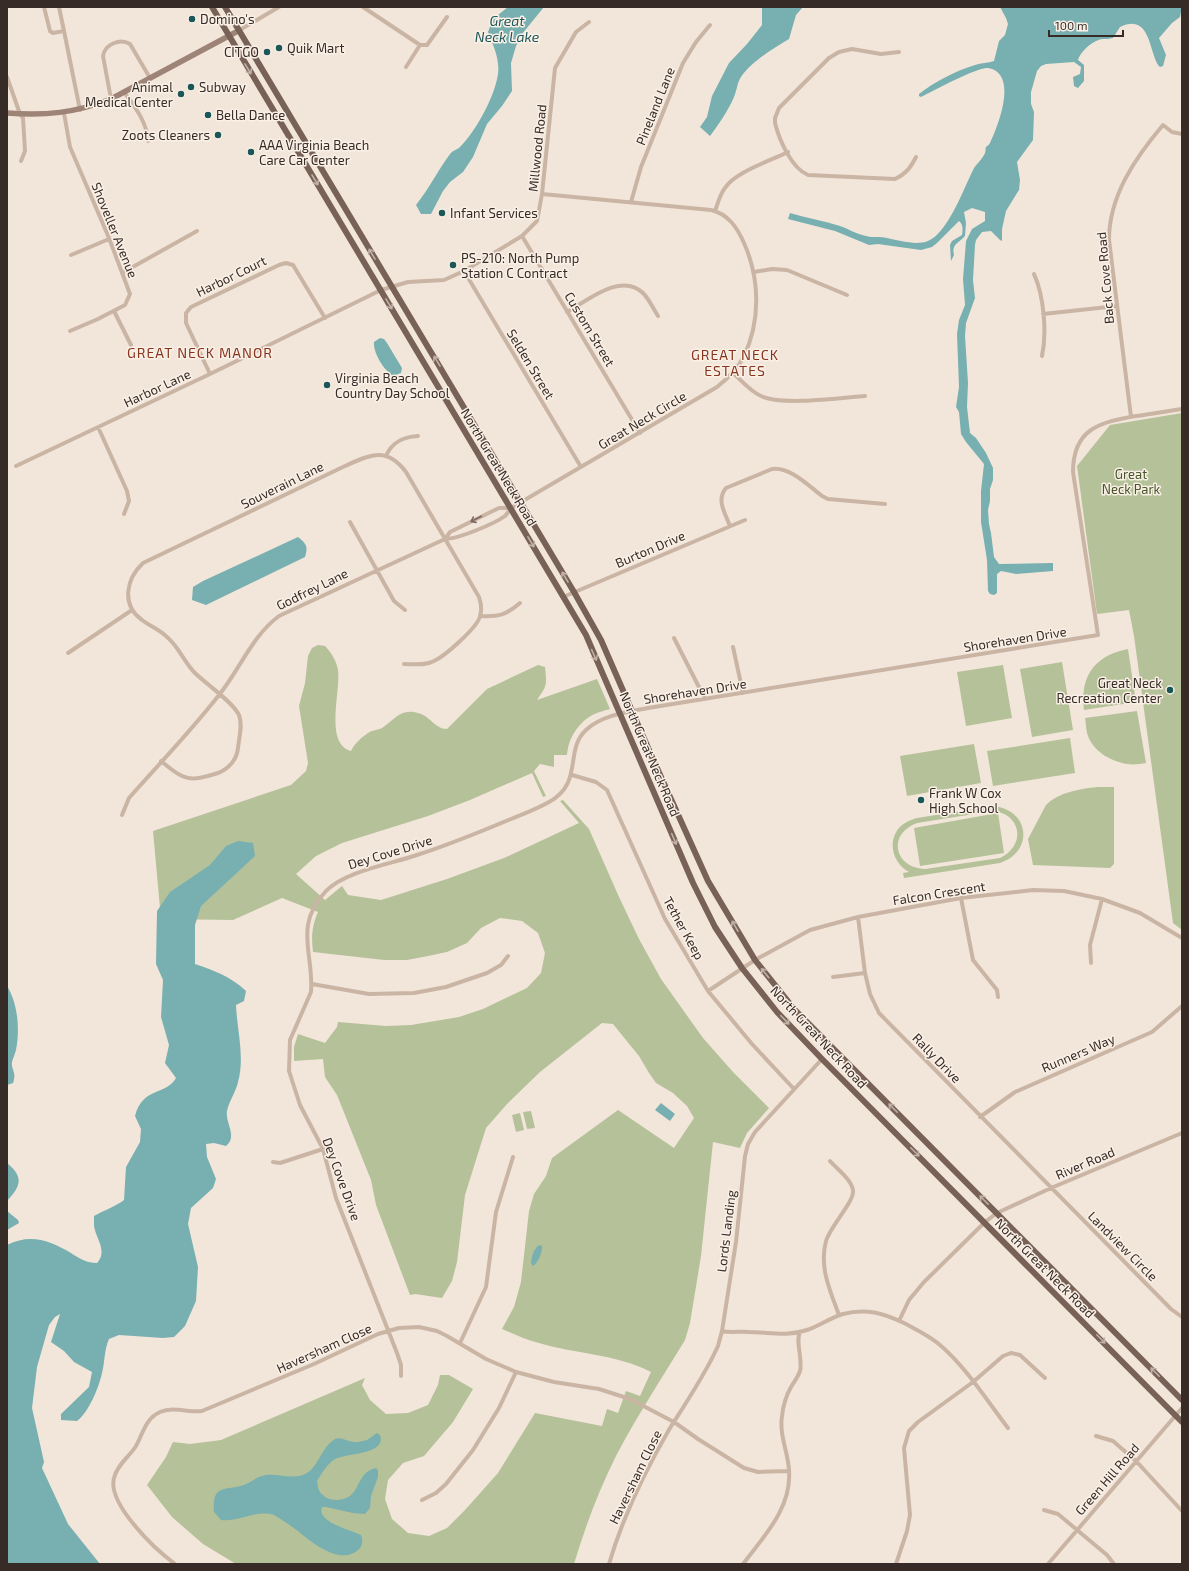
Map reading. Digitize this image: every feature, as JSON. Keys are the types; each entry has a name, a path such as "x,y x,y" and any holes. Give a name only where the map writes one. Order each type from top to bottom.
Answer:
{"main road":[{"name":"North Great Neck Road","path":"212,7 586,635 693,883 716,927 742,968 777,1012 1182,1422"},
{"name":"North Great Neck Road","path":"224,7 521,502 601,640 708,881 755,960 795,1010 1182,1400"}],"street":[{"path":"44,7 50,31 53,33 64,31"},
{"path":"59,7 80,110"},
{"path":"7,113 64,113 80,110 111,99 238,31 279,7"},
{"path":"363,7 420,45 427,45 448,17"},
{"name":"Millwood Road","path":"392,287 408,282 444,280 464,271 522,236 537,221 542,194 555,68 576,32 589,22"},
{"name":"Pineland Lane","path":"631,202 641,167 683,64 693,47 710,25"},
{"path":"111,99 103,56 106,48 120,41 125,41 130,44 150,78"},
{"path":"406,67 420,45"},
{"path":"899,52 881,54 852,50 839,52 829,58 779,108 775,118 776,127 794,165 808,175 890,179 905,174 916,157"},
{"path":"7,77 20,114 23,118 25,151 21,161"},
{"path":"124,92 142,120 146,129 148,141"},
{"name":"Shoveller Avenue","path":"64,113 70,147 109,238 130,294 125,305 70,331"},
{"name":"Back Cove Road","path":"1130,417 1109,240 1110,221 1114,205 1133,163 1163,125 1172,132 1182,134"},
{"path":"715,211 722,192 730,181 788,152"},
{"name":"Great Neck Circle","path":"521,502 640,433 717,386 733,373 743,358 755,323 756,289 754,272 746,248 736,227 728,218 715,211 542,194"},
{"path":"122,272 196,231"},
{"name":"Custom Street","path":"522,236 640,433"},
{"path":"71,255 109,238"},
{"name":"Harbor Court","path":"210,374 188,327 185,318 186,313 191,307 279,264 290,264 296,268 325,318"},
{"path":"754,272 772,269 787,270 847,295"},
{"name":"Selden Street","path":"464,271 581,467"},
{"path":"1034,274 1039,287 1043,314 1045,337 1042,356"},
{"path":"567,312 608,289 622,284 633,287 644,293 658,316"},
{"name":"Harbor Lane","path":"16,466 210,374 381,290 392,287"},
{"path":"1043,314 1117,306"},
{"path":"114,311 131,345"},
{"path":"733,373 755,393 770,399 797,400 864,396"},
{"name":"Shorehaven Drive","path":"632,712 1098,635 1074,479 1074,460 1080,443 1092,429 1112,420 1182,409"},
{"path":"98,427 127,490 129,501 124,514"},
{"path":"404,664 425,664 434,662 442,657 472,630 480,616 481,606 479,598 406,472 397,462 386,456 395,443 406,438 418,436"},
{"name":"Souverain Lane","path":"132,610 128,599 128,585 136,570 143,563 359,460 376,454 386,456"},
{"path":"730,526 720,496 726,488 778,468 787,470 828,499 885,504"},
{"name":"Godfrey Lane","path":"122,815 129,798 220,695 257,637 268,624 279,616 376,569 445,539 452,539 506,516 511,508 521,502"},
{"name":"Godfrey Lane","path":"445,539 450,532 499,508 511,508"},
{"name":"Burton Drive","path":"563,597 744,520"},
{"path":"350,522 394,601 405,610"},
{"path":"480,616 493,617 503,615 520,602"},
{"path":"68,653 132,610 141,620 168,638 194,672 235,709 240,719 241,726 238,751 230,766 216,774 198,779 190,779 179,776 161,761"},
{"path":"674,638 705,699"},
{"path":"733,647 742,693"},
{"name":"Dey Cove Drive","path":"401,1376 401,1365 389,1331 336,1198 323,1149 300,1105 289,1071 290,1040 292,1031 311,992 312,984 307,941 309,918 316,903 330,886 345,877 419,855 483,831 548,803 560,794 572,775 577,743 583,732 593,724 605,719 632,712"},
{"name":"Tether Keep","path":"572,775 596,782 607,790 665,919 708,991 752,1044 794,1088"},
{"name":"Falcon Crescent","path":"708,991 755,960 810,930 858,916 962,898 1033,890 1064,891 1102,899 1140,913 1182,938"},
{"path":"962,898 973,960 997,990 998,997"},
{"path":"1090,963 1090,945 1102,899"},
{"name":"Rally Drive","path":"858,916 865,973 870,994 879,1013 1051,1188"},
{"path":"312,984 370,994 414,993 446,987 486,973 501,965 508,956"},
{"path":"833,977 865,973"},
{"name":"Runners Way","path":"980,1116 1015,1092 1152,1032 1182,1006"},
{"name":"Lords Landing","path":"674,1422 714,1355 722,1331 736,1242 746,1148 755,1132 822,1058"},
{"name":"River Road","path":"899,1320 903,1310 916,1291 985,1222 997,1213 1051,1188 1182,1133"},
{"path":"273,1162 280,1163 323,1149"},
{"path":"460,1343 486,1287 496,1212 512,1157"},
{"path":"830,1161 851,1184 853,1190 851,1202 840,1215 829,1233 824,1252 824,1271 826,1280 839,1315"},
{"name":"Landview Circle","path":"1051,1188 1171,1308 1182,1316"},
{"path":"722,1331 780,1335 800,1332 815,1327 839,1315 852,1312 870,1311 887,1315 899,1320 940,1344 973,1382 1008,1428"},
{"name":"Haversham Close","path":"174,1564 141,1532 116,1500 113,1489 116,1472 133,1450 150,1419 166,1410 196,1412 209,1409 389,1331 409,1327 427,1328 447,1336 486,1359 516,1372 616,1394 642,1404 674,1422 744,1468 758,1472 789,1471"},
{"path":"743,1564 773,1524 782,1508 788,1490 789,1471 781,1432 782,1417 786,1398 800,1371 801,1358 798,1338 800,1332"},
{"path":"896,1564 907,1531 910,1515 904,1448 909,1431 918,1422 973,1382 1002,1356 1011,1353 1020,1355 1044,1378"},
{"path":"422,1500 436,1493 446,1484 473,1450 500,1408 516,1372"},
{"name":"Green Hill Road","path":"1048,1564 1182,1408"},
{"name":"Haversham Close","path":"609,1564 620,1530 634,1497 651,1462 674,1422"},
{"path":"1096,1436 1113,1442 1136,1461 1182,1511"},
{"path":"1044,1510 1058,1514 1107,1555 1114,1564"}],"green space":[{"name":"Great Neck Park","path":"1182,413 1182,930 1173,923 1134,636 1129,610 1097,614 1077,466 1110,425"},
{"path":"318,645 325,646 327,648 333,657 338,670 336,728 338,738 343,746 351,751 358,741 368,733 382,728 402,713 412,712 422,714 439,727 447,729 487,689 538,665 545,667 546,682 537,700 597,679 610,709 591,716 580,725 571,739 567,755 554,755 554,767 540,764 534,771 546,796 543,797 532,773 470,800 428,816 342,843 316,856 296,874 325,900 342,886 348,895 381,900 447,879 504,858 579,823 560,801 563,800 589,829 639,939 661,979 703,1038 733,1072 769,1108 747,1133 740,1148 713,1142 701,1256 690,1323 685,1340 616,1456 593,1509 574,1564 236,1564 203,1544 172,1517 147,1485 166,1457 173,1442 190,1444 221,1440 365,1378 362,1385 370,1400 386,1414 408,1413 428,1405 438,1385 440,1375 449,1375 473,1389 453,1422 424,1456 403,1463 388,1480 385,1499 392,1519 408,1533 429,1536 447,1528 498,1473 535,1413 602,1426 607,1409 618,1413 626,1391 640,1396 651,1372 624,1361 534,1342 502,1329 514,1307 521,1282 529,1211 534,1194 546,1176 552,1158 618,1110 674,1148 694,1118 687,1106 673,1093 656,1083 639,1056 613,1024 602,1023 540,1072 507,1104 486,1128 465,1195 457,1262 452,1281 442,1298 415,1294 410,1295 376,1205 371,1180 337,1095 325,1077 323,1059 294,1061 294,1047 298,1034 325,1043 337,1027 338,1022 386,1026 411,1025 459,1017 483,1009 527,988 541,973 545,953 538,933 522,921 500,918 481,928 467,943 447,952 407,960 384,960 313,952 312,932 318,912 282,898 233,920 161,919 153,831 291,785 306,771 308,763 299,706 305,683 308,656 312,648"},
{"path":"1128,649 1136,702 1084,710 1084,687 1092,669 1098,662 1106,657 1116,652"},
{"path":"1062,662 1073,730 1032,737 1020,669"},
{"path":"1003,665 1012,718 966,726 957,672"},
{"path":"1137,711 1146,763 1121,763 1108,758 1097,750 1089,739 1085,718"},
{"path":"1070,738 1075,773 993,786 987,751"},
{"path":"974,744 981,783 907,796 900,756"},
{"path":"1097,787 1114,787 1114,864 1110,868 1033,865 1028,839 1046,805 1063,794"},
{"path":"993,806 1005,809 1014,814 1020,822 1023,831 1023,840 1019,849 1011,857 1000,863 904,878 903,873 909,872 899,864 896,859 893,841 900,827 917,818","holes":["993,811 1003,813 1015,824 1017,839 1014,846 1008,853 1000,858 925,869 906,863 898,850 898,842 901,835 907,828 917,823"]},
{"path":"998,813 1004,853 920,866 914,828"},
{"path":"531,1111 535,1128 527,1129 523,1112"},
{"path":"520,1113 524,1130 516,1132 512,1115"}],"water":[{"name":"Great Neck Lake","path":"508,7 544,7 522,34 516,46 511,63 512,91 487,124 473,157 463,172 450,182 443,191 431,214 421,214 416,205 450,154 460,147 472,132 489,103 496,83 498,63 496,52 488,32 493,19"},
{"path":"762,7 803,7 796,15 789,39 770,51 745,71 741,77 729,107 710,136 700,127 707,117 712,96 729,63 762,25"},
{"path":"1000,7 1182,7 1180,17 1172,23 1159,38 1166,55 1163,66 1160,67 1156,62 1148,37 1144,30 1138,25 1130,24 1120,27 1113,38 1095,41 1082,53 1078,60 1084,65 1084,81 1078,88 1074,86 1073,77 1080,74 1081,67 1074,62 1046,64 1041,66 1037,71 1031,92 1031,104 1034,112 1033,140 1017,162 1020,180 1019,190 1006,211 1002,229 1002,241 991,231 982,232 976,240 973,280 975,298 966,323 965,336 968,383 967,407 970,433 976,438 986,453 993,468 993,480 990,489 988,510 994,557 999,564 1053,563 1053,571 1016,574 1001,571 997,574 997,593 994,595 990,594 988,591 987,560 981,522 981,491 984,464 961,434 959,412 956,407 959,387 957,334 959,320 965,305 963,279 966,241 972,229 985,221 985,212 972,208 964,212 966,223 965,236 956,244 951,261 950,245 952,241 962,235 963,231 959,221 932,247 921,250 878,244 869,245 835,231 788,219 790,213 840,226 862,235 918,243 928,241 942,229 949,220 973,170 984,155 986,147 990,143 1004,101 1003,79 997,72 988,68 982,69 965,75 921,97 919,94 953,73 968,67 994,61 999,41 1005,35 1008,24"},
{"path":"380,338 384,339 387,343 402,368 401,373 393,376 386,370 380,361 375,351 374,342"},
{"path":"298,537 306,546 305,557 206,605 192,600 193,587 203,581"},
{"path":"238,841 253,843 255,856 201,906 195,925 195,964 228,978 246,991 244,1001 236,1005 241,1063 237,1086 227,1111 231,1138 226,1146 214,1143 206,1144 207,1157 216,1179 213,1188 191,1208 188,1224 198,1267 196,1301 185,1326 174,1337 163,1338 119,1335 109,1339 106,1347 99,1385 86,1412 77,1421 61,1420 61,1414 89,1387 92,1372 74,1362 64,1351 51,1342 60,1314 55,1317 49,1325 37,1367 32,1408 44,1462 42,1468 68,1524 100,1564 7,1564 7,1245 16,1241 32,1239 40,1240 56,1245 81,1259 93,1263 97,1263 100,1258 101,1249 95,1231 94,1216 124,1200 126,1167 140,1142 141,1129 135,1116 139,1106 143,1100 149,1096 172,1084 176,1078 165,1063 169,1045 161,1017 163,980 156,964 157,911 170,892 210,865 226,846"},
{"path":"7,986 16,1009 18,1034 16,1050 12,1062 14,1079 13,1083 7,1085"},
{"path":"661,1103 675,1114 670,1121 655,1110"},
{"path":"7,1163 16,1173 19,1182 12,1196 7,1201"},
{"path":"7,1211 18,1220 19,1223 7,1230"},
{"path":"539,1245 542,1246 541,1254 533,1266 531,1263 532,1256 535,1249"},
{"path":"377,1433 380,1435 381,1442 372,1450 335,1459 327,1466 317,1481 321,1494 333,1500 345,1499 351,1495 366,1473 376,1468 378,1470 378,1477 371,1496 370,1508 365,1514 322,1507 324,1517 329,1521 361,1535 362,1544 359,1549 352,1554 335,1554 327,1551 310,1541 274,1515 254,1514 235,1519 221,1520 214,1512 215,1497 221,1490 244,1485 266,1475 293,1477 303,1475 316,1464 326,1447 335,1439 340,1438 351,1442 358,1442 367,1440"}],"place":[{"name":"Domino's","path":"192,19"},
{"name":"Quik Mart","path":"279,48"},
{"name":"CITGO","path":"267,52"},
{"name":"Subway","path":"191,87"},
{"name":"Animal Medical Center","path":"181,94"},
{"name":"Bella Dance","path":"208,115"},
{"name":"Zoots Cleaners","path":"218,135"},
{"name":"AAA Virginia Beach Care Car Center","path":"251,152"},
{"name":"Infant Services","path":"442,213"},
{"name":"PS-210: North Pump Station C Contract","path":"453,265"},
{"name":"Virginia Beach Country Day School","path":"327,385"},
{"name":"Great Neck Recreation Center","path":"1170,690"},
{"name":"Frank W Cox High School","path":"921,800"}],"district":[{"name":"GREAT NECK MANOR","path":"200,353"},
{"name":"GREAT NECK ESTATES","path":"735,364"}]}
